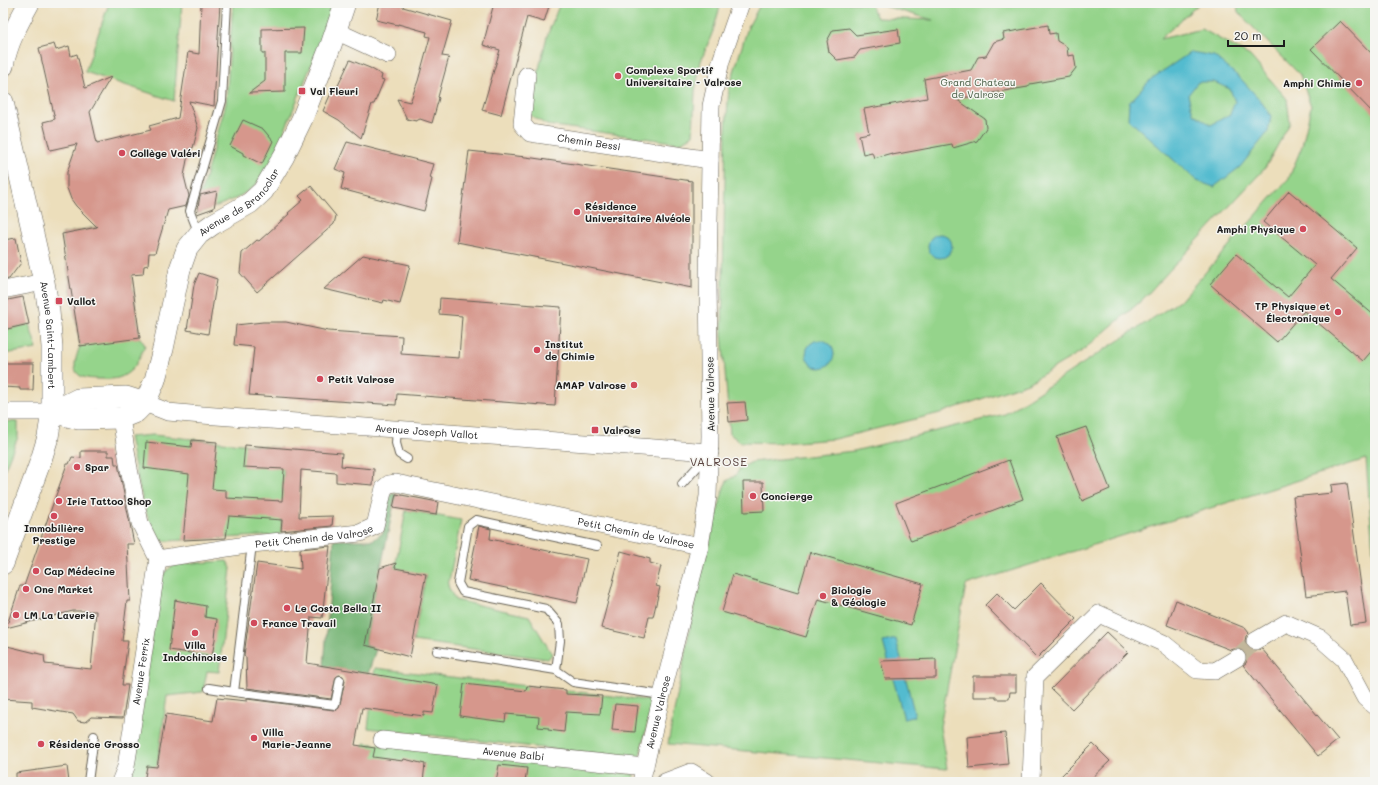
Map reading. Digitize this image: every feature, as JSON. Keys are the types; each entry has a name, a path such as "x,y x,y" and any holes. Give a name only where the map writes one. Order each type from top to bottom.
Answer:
{"street":[{"path":"3,66 12,30 29,3"},
{"name":"Avenue de Brancolar","path":"145,403 155,380 180,269 187,249 199,234 213,224 250,203 263,191 284,156 302,119 316,86 345,3"},
{"name":"Avenue Valrose","path":"643,774 700,546 708,496 710,452 708,280 712,106 721,61 741,3"},
{"path":"336,31 388,55"},
{"name":"Chemin Bessi","path":"526,75 522,124 530,133 710,160"},
{"name":"Avenue Saint-Lambert","path":"3,102 44,282 49,311 52,347 52,412 48,437 3,564"},
{"path":"3,290 44,282"},
{"path":"3,412 52,412 79,419 121,418 136,412 145,403 126,397 78,399 52,412"},
{"name":"Avenue Joseph Vallot","path":"145,403 168,412 397,429 625,438 710,452"},
{"path":"121,418 140,524 158,559"},
{"name":"Petit Chemin de Valrose","path":"158,559 252,544 360,533 375,526 384,488 389,484 396,483 700,546"},
{"name":"Avenue Ferrix","path":"120,782 126,767 158,559"},
{"path":"1031,782 1035,677 1099,614 1163,643 1197,670 1215,671 1237,658"},
{"path":"1255,641 1286,623 1320,638 1344,659 1365,698 1375,706"},
{"name":"Avenue Balbi","path":"382,740 643,774"},
{"path":"665,782 691,772 708,782"}],"lane":[{"path":"199,234 190,211 222,101 227,3"},
{"path":"397,429 396,443 399,454 407,459"},
{"path":"682,484 710,452"},
{"path":"556,670 560,641 559,624 546,609 463,592 458,583 468,526 476,520 597,546"},
{"path":"234,692 252,544"},
{"path":"437,651 556,670 573,682 662,695"},
{"path":"209,688 335,705 340,680"},
{"path":"88,782 94,736"}],"green space":[{"path":"109,3 182,3 174,101 85,72"},
{"path":"233,3 334,3 327,26 274,157 255,186 237,198 197,214 200,196 226,103"},
{"name":"Complexe Sportif Universitaire - Valrose","path":"560,3 721,3 713,31 701,61 695,91 693,135 681,143 547,125 528,114 547,36"},
{"name":"Grand Chateau de Valrose","path":"761,3 870,3 877,18 933,20 873,3 1200,3 1160,39 1202,29 1250,56 1287,99 1290,123 1265,168 1141,301 1082,351 1028,383 940,413 835,439 783,443 740,442 730,434 722,334 726,129 729,88 748,27"},
{"path":"1237,3 1375,3 1375,577 1366,459 966,585 940,727 947,769 668,744 698,585 724,487 727,481 736,475 740,468 752,462 854,451 1005,414 1181,300 1289,178 1302,146 1311,106 1300,75 1238,12"},
{"path":"123,221 140,338 145,345 134,367 129,372 115,378 91,379 79,375 76,372 75,367 75,361 80,346 62,234"},
{"path":"29,324 37,349 3,354 3,330"},
{"path":"3,421 18,422 18,437 3,473"},
{"path":"153,435 281,448 284,465 281,535 165,541 159,540 153,530 144,505 129,437"},
{"path":"390,494 396,494 365,645 376,649 368,674 324,666 334,540 373,540 383,533"},
{"path":"406,510 461,520 448,586 455,600 529,616 552,654 548,659 413,641 426,575 395,568"},
{"path":"227,561 231,568 219,672 207,671 203,692 167,696 157,767 144,782 127,782 162,577 167,570 177,564"},
{"path":"375,668 653,700 639,759 368,728"},
{"path":"364,743 634,774 633,782 357,782"}],"water":[{"path":"1191,52 1214,56 1241,79 1260,100 1271,116 1268,132 1240,167 1214,187 1197,181 1128,119 1129,103 1151,79","holes":["1198,82 1214,82 1230,89 1235,102 1230,114 1211,125 1193,113 1188,95"]},
{"path":"935,234 945,234 952,241 952,251 945,258 935,258 928,251 928,241"},
{"path":"820,340 830,344 834,354 830,364 820,368 810,364 806,354 810,344"},
{"path":"896,639 915,716 904,719 883,642"}],"building":[{"path":"201,3 220,3 214,106 189,101 198,128 193,148 189,149 184,176 189,196 186,206 168,210 155,253 149,253 148,265 144,266 143,274 131,275 140,338 80,346 62,234 97,227 76,206 71,199 67,188 67,172 77,144 50,150 43,122 55,119 39,48 54,44 56,50 69,46 71,56 77,54 85,88 111,77 90,112 97,143 151,130 149,126 178,118 188,52 199,54"},
{"path":"380,3 404,3 403,7 452,21 442,56 449,57 432,123 420,119 416,121 407,119 397,99 410,102 418,81 430,37 426,36 427,32 376,20"},
{"path":"494,3 550,3 544,22 527,17 501,115 482,110 500,50 483,45"},
{"name":"Amphi Chimie","path":"1340,21 1375,57 1375,115 1311,49"},
{"path":"1048,25 1049,34 1056,33 1057,41 1067,47 1068,56 1074,55 1076,68 1069,77 1030,84 1028,87 956,99 985,119 986,128 977,141 953,148 952,144 892,155 892,153 874,158 872,152 863,154 859,135 869,133 864,109 927,98 924,79 971,70 978,57 986,56 994,42 1004,39 1003,33"},
{"path":"304,28 302,53 285,53 285,92 249,93 265,81 265,53 262,53 262,29"},
{"path":"849,28 856,35 898,29 900,43 860,50 855,57 837,60 829,52 827,41 833,30"},
{"path":"350,60 370,68 382,75 381,79 384,80 374,104 372,104 361,138 339,120 323,111 332,91 335,92"},
{"path":"243,120 263,129 273,141 262,164 243,155 243,153 230,146"},
{"path":"347,142 433,164 429,178 432,179 424,211 341,189 345,173 335,169"},
{"name":"Résidence Universitaire Alvéole","path":"469,151 526,157 692,181 692,288 457,242"},
{"path":"311,186 336,216 334,224 257,292 240,273 242,253 257,240 259,241 289,214 288,213 303,200 299,196"},
{"path":"217,191 214,208 197,214 200,195"},
{"path":"1289,191 1357,248 1331,279 1375,316 1375,347 1363,361 1304,311 1277,342 1210,284 1236,254 1288,297 1315,265 1263,222"},
{"path":"16,238 21,263 9,279 3,280 3,240"},
{"path":"363,255 410,265 400,304 384,300 383,303 324,289"},
{"path":"199,273 217,279 208,334 187,330 194,285"},
{"path":"23,297 29,324 3,330 3,301"},
{"path":"440,298 561,307 555,406 397,394 396,405 249,395 254,347 234,345 236,325 263,322 286,322 328,331 402,336 401,354 459,358 462,316 439,314"},
{"path":"3,363 34,363 33,390 20,390 20,388 3,387"},
{"path":"745,402 747,420 729,422 727,403"},
{"path":"1086,427 1110,489 1082,501 1057,437"},
{"path":"192,440 217,442 212,489 226,490 226,498 282,501 284,469 243,467 245,445 342,453 341,466 374,469 373,485 336,482 336,473 301,470 299,517 333,516 332,526 281,531 282,520 229,516 226,538 183,540 189,474 144,468 146,442 191,447"},
{"path":"81,451 108,451 108,456 114,456 115,464 118,464 134,544 127,544 130,601 127,601 122,641 128,641 122,685 128,685 123,718 91,717 85,722 78,721 73,714 32,707 32,701 3,699 3,645 44,655 45,664 91,669 96,611 73,611 6,628 20,586 24,586 67,464 69,464 72,457 81,458"},
{"path":"1009,460 1023,499 911,541 896,503"},
{"name":"Concierge","path":"743,482 763,482 764,511 744,512"},
{"path":"1347,483 1366,623 1350,625 1345,591 1306,596 1293,497 1332,493 1331,485"},
{"path":"396,494 438,502 436,515 393,508"},
{"path":"479,526 491,529 490,539 587,559 577,603 468,580"},
{"path":"330,546 322,618 311,617 307,663 438,685 433,713 424,712 424,716 362,708 355,745 375,748 373,757 403,761 404,759 425,764 423,782 144,782 147,766 157,767 166,714 213,721 217,698 247,701 247,699 334,710 339,708 345,681 343,676 339,675 336,677 331,699 247,688 246,658 244,655 257,563 301,569 300,549"},
{"path":"621,551 650,559 650,563 661,566 656,586 660,587 653,617 649,617 644,638 601,628"},
{"name":"Biologie & Géologie","path":"810,552 923,584 911,625 818,599 806,637 722,612 733,574 798,593"},
{"path":"396,563 395,568 426,574 410,657 365,645 380,568"},
{"path":"1041,583 1076,619 1037,658 985,605 997,593 1014,610"},
{"name":"Villa Indochinoise","path":"175,600 206,606 205,617 217,619 212,656 169,650"},
{"path":"1176,600 1245,628 1249,633 1246,636 1245,641 1250,650 1255,651 1262,649 1338,740 1318,756 1243,665 1246,663 1247,658 1242,650 1237,648 1231,650 1167,625"},
{"path":"1107,632 1128,652 1072,709 1051,689"},
{"path":"936,659 936,678 885,679 881,661"},
{"path":"973,676 1016,676 1016,692 1010,692 1009,699 996,699 996,697 973,697"},
{"path":"464,684 526,691 527,686 566,690 566,694 602,696 600,714 566,712 564,732 538,727 539,717 506,714 505,722 460,716"},
{"path":"615,704 638,706 635,732 612,730"},
{"path":"1005,733 1008,764 969,768 967,737"},
{"path":"1093,744 1110,761 1088,782 1055,782"},
{"path":"499,765 527,768 525,782 496,782"},
{"path":"67,766 69,782 16,782 16,773"}],"tunnel":[{"path":"1237,658 1255,641"}],"place":[{"name":"Complexe Sportif Universitaire - Valrose","path":"618,76"},
{"name":"Amphi Chimie","path":"1359,83"},
{"name":"Val Fleuri","path":"302,91"},
{"name":"Collège Valéri","path":"122,153"},
{"name":"Résidence Universitaire Alvéole","path":"577,212"},
{"name":"Amphi Physique","path":"1303,229"},
{"name":"Vallot","path":"59,301"},
{"name":"TP Physique et Électronique","path":"1338,312"},
{"name":"Institut de Chimie","path":"537,350"},
{"name":"Petit Valrose","path":"320,379"},
{"name":"AMAP Valrose","path":"634,385"},
{"name":"Valrose","path":"595,430"},
{"name":"Spar","path":"77,467"},
{"name":"Concierge","path":"753,496"},
{"name":"Irie Tattoo Shop","path":"59,501"},
{"name":"Immobilière Prestige","path":"54,516"},
{"name":"Cap Médecine","path":"36,571"},
{"name":"One Market","path":"26,589"},
{"name":"Biologie & Géologie","path":"823,596"},
{"name":"Le Costa Bella II","path":"287,608"},
{"name":"LM La Laverie","path":"16,615"},
{"name":"France Travail","path":"254,623"},
{"name":"Villa Indochinoise","path":"195,633"},
{"name":"Villa Marie-Jeanne","path":"254,738"},
{"name":"Résidence Grosso","path":"41,744"}],"district":[{"name":"VALROSE","path":"719,462"}]}
